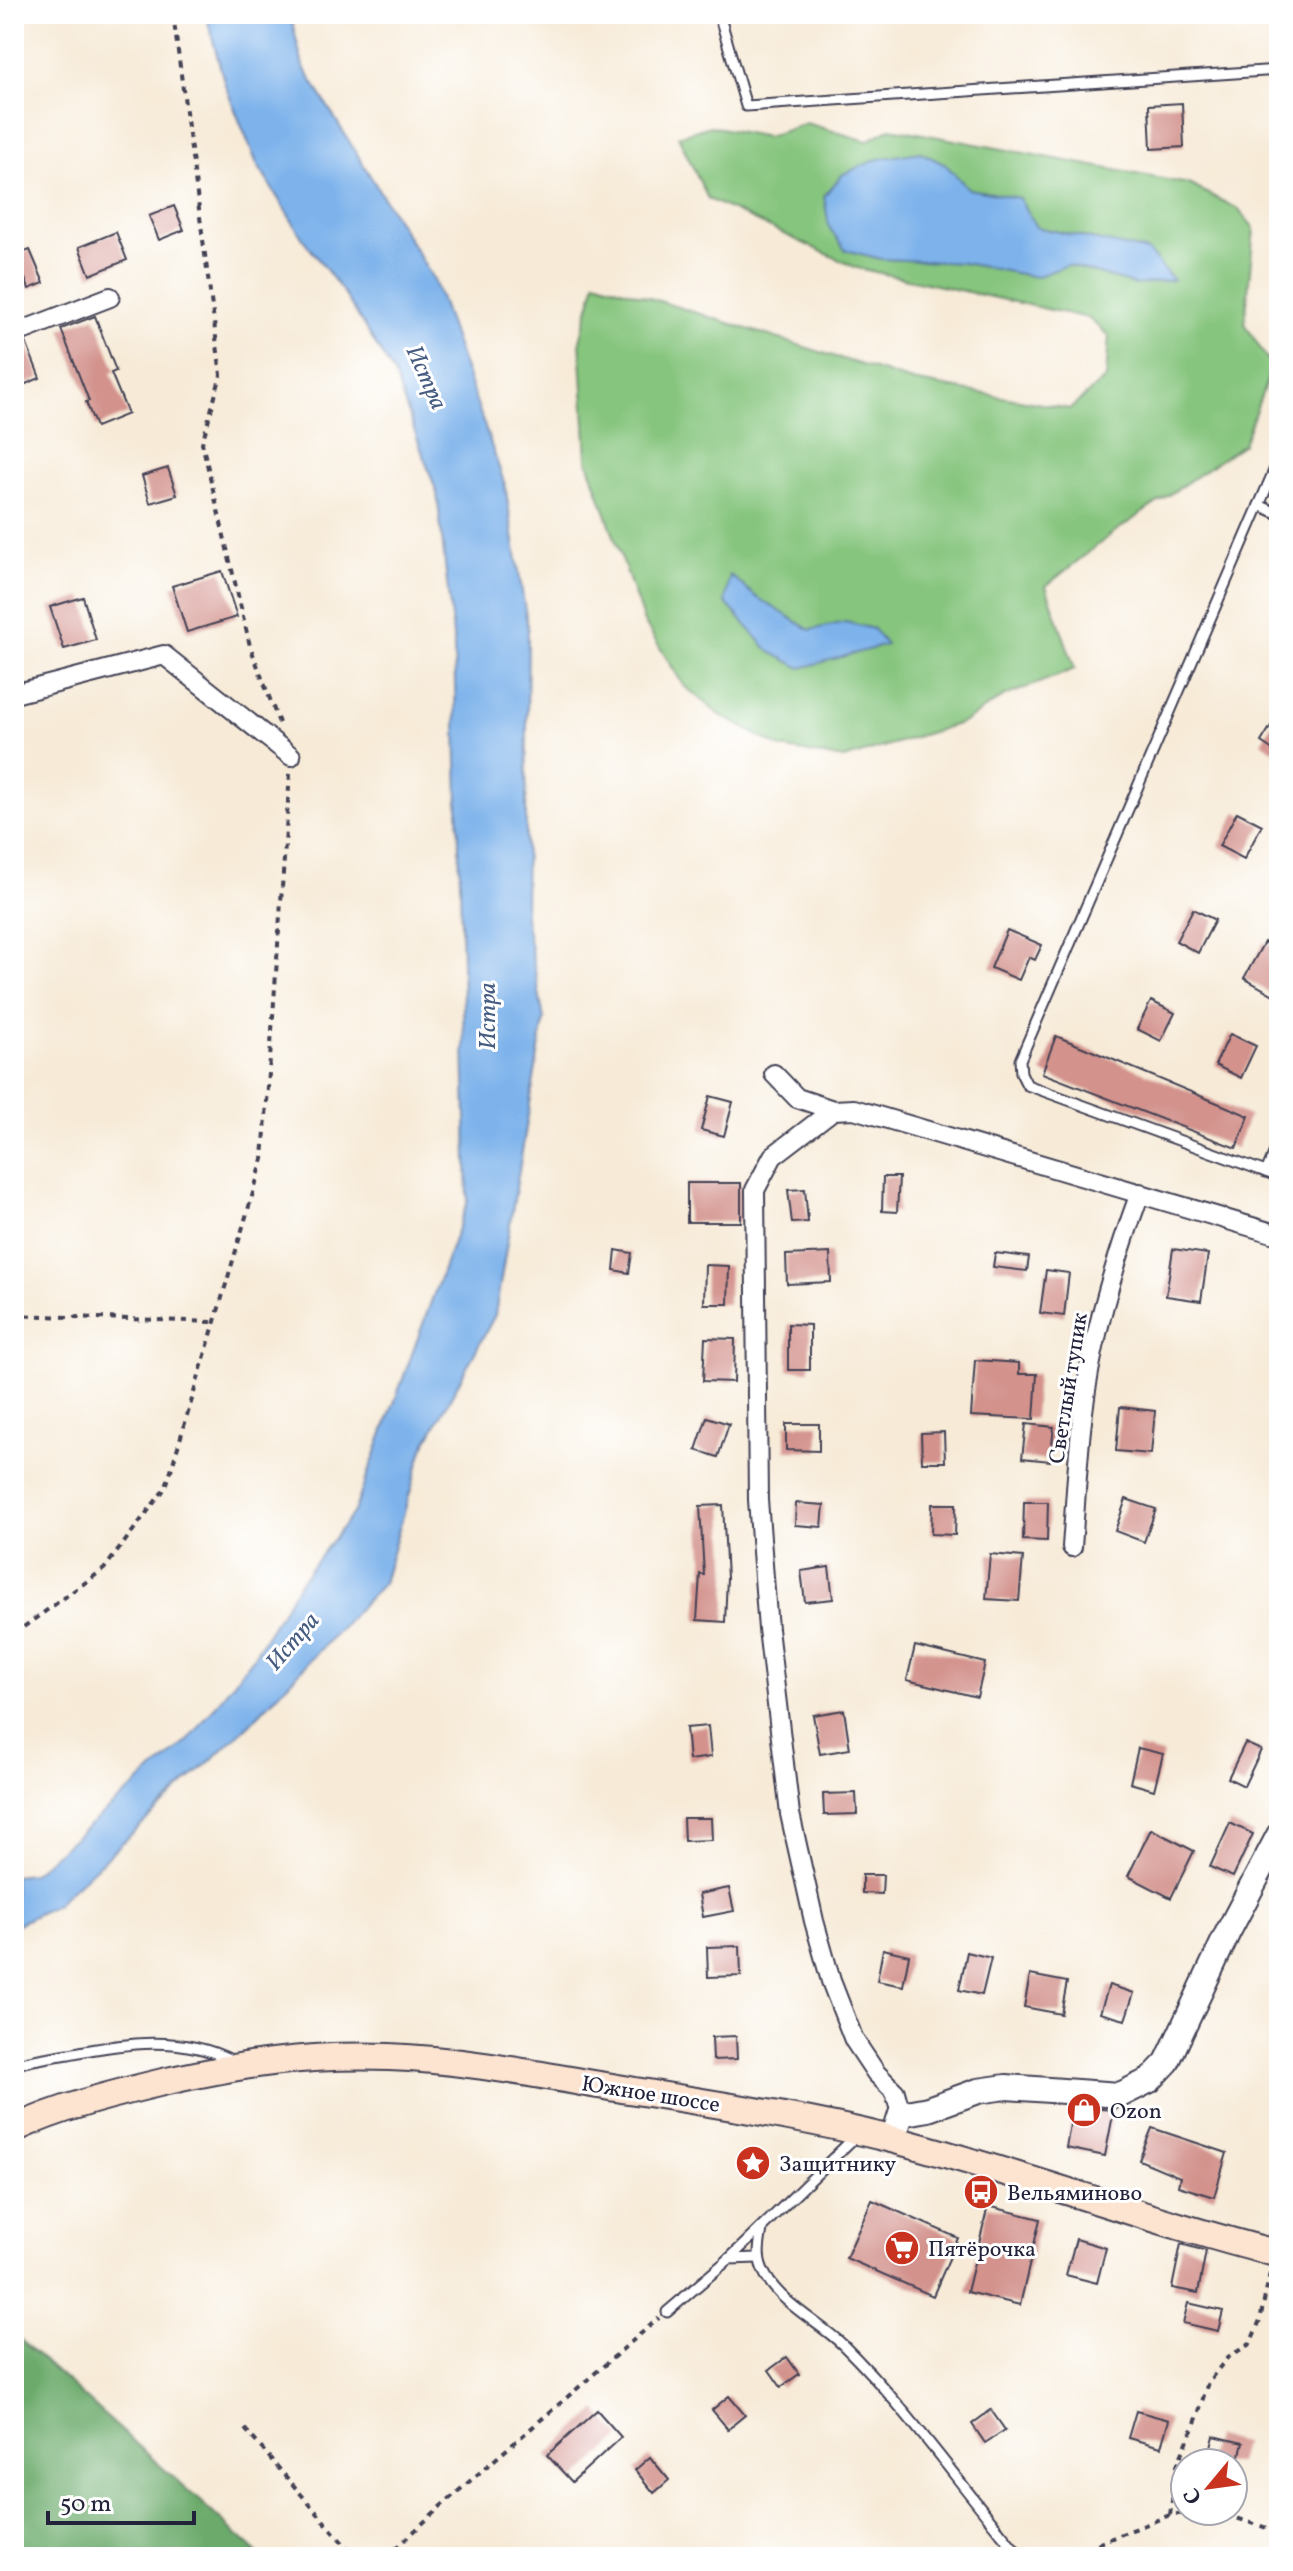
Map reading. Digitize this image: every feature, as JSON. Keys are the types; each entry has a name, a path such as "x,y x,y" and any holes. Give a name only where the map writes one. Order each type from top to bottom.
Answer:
{"main road":[{"name":"Южное шоссе","path":"14,2129 111,2094 240,2065 307,2056 392,2057 498,2069 777,2114 860,2132 1205,2236 1273,2252"}],"street":[{"path":"14,334 110,297"},
{"path":"14,694 164,655 291,756"},
{"path":"774,1074 797,1098 833,1110 854,1109 907,1123 1279,1235"},
{"path":"833,1110 773,1156 755,1190 758,1500 768,1629 790,1814 831,1981 854,2040 876,2073 895,2092 901,2114 893,2140"},
{"name":"Светлый тупик","path":"1072,1547 1082,1423 1092,1353 1118,1252 1140,1193"},
{"path":"901,2114 928,2109 978,2091 1006,2087 1120,2095 1150,2080 1167,2062 1228,1932 1279,1835"}],"lane":[{"path":"719,14 746,106 1279,70"},
{"path":"1253,14 1279,24"},
{"path":"1279,459 1020,1060 1021,1073 1027,1085 1279,1177"},
{"path":"1259,505 1279,514"},
{"path":"1266,1172 1279,1142"},
{"path":"14,2065 114,2045 160,2042 213,2050 240,2065"},
{"path":"667,2312 762,2229 860,2132"},
{"path":"762,2229 758,2258 767,2277 779,2292 843,2345 884,2390 1021,2557"},
{"path":"729,2259 758,2258"}],"path":[{"path":"14,1634 104,1569 166,1487 263,1159 291,756 250,646 202,443 221,375 173,14"},
{"path":"14,1315 215,1322"},
{"path":"1185,2447 1208,2382 1228,2357 1250,2344 1260,2320 1271,2276 1273,2252"},
{"path":"387,2557 441,2506 667,2312"},
{"path":"245,2429 355,2557"},
{"path":"1064,2557 1169,2515"},
{"path":"1249,2522 1279,2532"}],"green space":[{"path":"806,123 867,141 891,128 1189,184 1238,209 1254,228 1245,324 1272,367 1243,444 1113,533 1046,586 1075,669 1005,696 964,722 844,759 781,748 720,715 684,686 644,622 587,459 580,340 596,281 912,381 1070,409 1106,378 1109,336 1088,318 857,268 708,199 678,136 710,126 767,137"},
{"path":"14,2334 262,2557 51,2557 37,2553 14,2557"}],"water":[{"name":"Истра","path":"206,14 290,14 303,66 434,280 505,485 528,629 525,917 544,1019 495,1315 423,1449 383,1583 249,1725 55,1905 14,1926 14,1876 32,1874 188,1741 253,1657 300,1582 354,1512 468,1201 454,645 437,493 394,374 343,292 303,239 257,164 225,85"},
{"path":"920,152 946,165 969,189 1019,198 1036,227 1148,251 1173,280 1136,285 1068,265 1036,277 963,263 881,259 845,250 829,227 824,196 843,174 878,159"},
{"path":"730,575 755,596 810,630 846,622 873,629 886,645 801,668 770,652 725,602"}],"building":[{"path":"1182,103 1184,147 1151,149 1149,105"},
{"path":"174,206 184,230 159,240 149,216"},
{"path":"116,232 127,260 90,275 79,247"},
{"path":"30,250 44,283 29,289 16,255"},
{"path":"95,316 116,371 111,373 128,414 96,427 61,329"},
{"path":"26,342 40,378 14,389 14,347"},
{"path":"168,468 177,495 150,503 142,476"},
{"path":"222,571 237,617 187,632 172,586"},
{"path":"83,597 96,640 64,649 50,607"},
{"path":"1279,713 1279,754 1261,742"},
{"path":"1237,812 1262,825 1244,859 1219,846"},
{"path":"1193,909 1215,920 1198,953 1176,941"},
{"path":"1007,930 1042,945 1035,960 1029,957 1019,980 991,968"},
{"path":"1264,942 1279,950 1279,998 1244,978"},
{"path":"1151,1001 1175,1013 1161,1041 1137,1029"},
{"path":"1230,1034 1256,1046 1241,1078 1215,1065"},
{"path":"1056,1036 1249,1116 1236,1148 1042,1073"},
{"path":"710,1096 733,1102 724,1136 701,1130"},
{"path":"883,1177 899,1177 897,1212 882,1211"},
{"path":"687,1183 741,1183 741,1222 687,1222"},
{"path":"805,1189 808,1222 792,1223 788,1190"},
{"path":"1173,1249 1208,1254 1201,1301 1166,1296"},
{"path":"616,1250 632,1253 629,1273 614,1270"},
{"path":"830,1253 831,1282 787,1284 786,1255"},
{"path":"995,1253 1029,1257 1027,1271 993,1267"},
{"path":"705,1265 729,1266 728,1304 704,1304"},
{"path":"1046,1270 1069,1273 1064,1316 1040,1313"},
{"path":"788,1324 810,1325 810,1370 788,1370"},
{"path":"705,1338 735,1339 734,1382 703,1381"},
{"path":"975,1360 1019,1363 1019,1374 1037,1374 1034,1419 971,1416"},
{"path":"1120,1407 1155,1411 1151,1454 1116,1451"},
{"path":"707,1417 729,1424 718,1457 696,1450"},
{"path":"786,1424 819,1424 819,1451 786,1450"},
{"path":"1026,1424 1054,1427 1050,1461 1022,1458"},
{"path":"944,1432 945,1462 922,1462 921,1433"},
{"path":"1126,1499 1156,1509 1144,1542 1115,1531"},
{"path":"1024,1502 1048,1502 1047,1541 1023,1540"},
{"path":"796,1503 824,1505 822,1527 795,1525"},
{"path":"932,1504 956,1504 955,1535 931,1534"},
{"path":"723,1505 727,1578 725,1622 697,1620 700,1574 704,1575 700,1506"},
{"path":"990,1554 1023,1557 1019,1601 986,1599"},
{"path":"829,1567 833,1599 805,1602 801,1571"},
{"path":"915,1646 985,1663 977,1697 907,1680"},
{"path":"844,1710 850,1749 820,1754 813,1715"},
{"path":"708,1726 711,1757 689,1760 686,1728"},
{"path":"1245,1743 1261,1750 1244,1786 1228,1778"},
{"path":"1138,1748 1163,1754 1154,1790 1130,1783"},
{"path":"856,1793 857,1814 824,1815 823,1794"},
{"path":"683,1818 711,1818 712,1840 684,1841"},
{"path":"1230,1823 1253,1834 1233,1877 1210,1867"},
{"path":"1151,1829 1194,1851 1171,1898 1128,1876"},
{"path":"862,1875 883,1875 882,1894 862,1893"},
{"path":"729,1888 734,1911 703,1917 699,1894"},
{"path":"740,1946 741,1976 708,1977 707,1947"},
{"path":"883,1949 909,1955 903,1986 877,1981"},
{"path":"967,1952 991,1958 982,1995 959,1990"},
{"path":"1030,1975 1067,1982 1061,2014 1024,2007"},
{"path":"1109,1985 1134,1993 1125,2020 1100,2013"},
{"path":"736,2036 737,2059 713,2060 712,2037"},
{"path":"1073,2107 1114,2110 1105,2156 1066,2148"},
{"path":"1152,2128 1227,2153 1214,2197 1178,2186 1180,2177 1139,2160"},
{"name":"Пятёрочка","path":"872,2200 958,2238 933,2296 846,2258"},
{"path":"988,2206 1040,2219 1020,2305 967,2292"},
{"path":"1076,2239 1106,2248 1097,2283 1066,2275"},
{"path":"1181,2244 1206,2251 1198,2293 1172,2288"},
{"path":"1188,2303 1223,2311 1218,2331 1183,2323"},
{"path":"787,2357 799,2374 781,2387 769,2370"},
{"path":"729,2396 745,2415 728,2429 712,2410"},
{"path":"597,2410 621,2437 572,2482 547,2455"},
{"path":"991,2410 1005,2430 985,2443 972,2424"},
{"path":"1136,2411 1169,2420 1161,2447 1128,2438"},
{"path":"1214,2436 1243,2443 1242,2447 1211,2447"},
{"path":"650,2457 669,2480 654,2493 635,2470"}],"place":[{"name":"Ozon","path":"1084,2110"},
{"name":"Защитнику","path":"753,2163"},
{"name":"Вельяминово","path":"981,2192"},
{"name":"Пятёрочка","path":"902,2248"}]}
